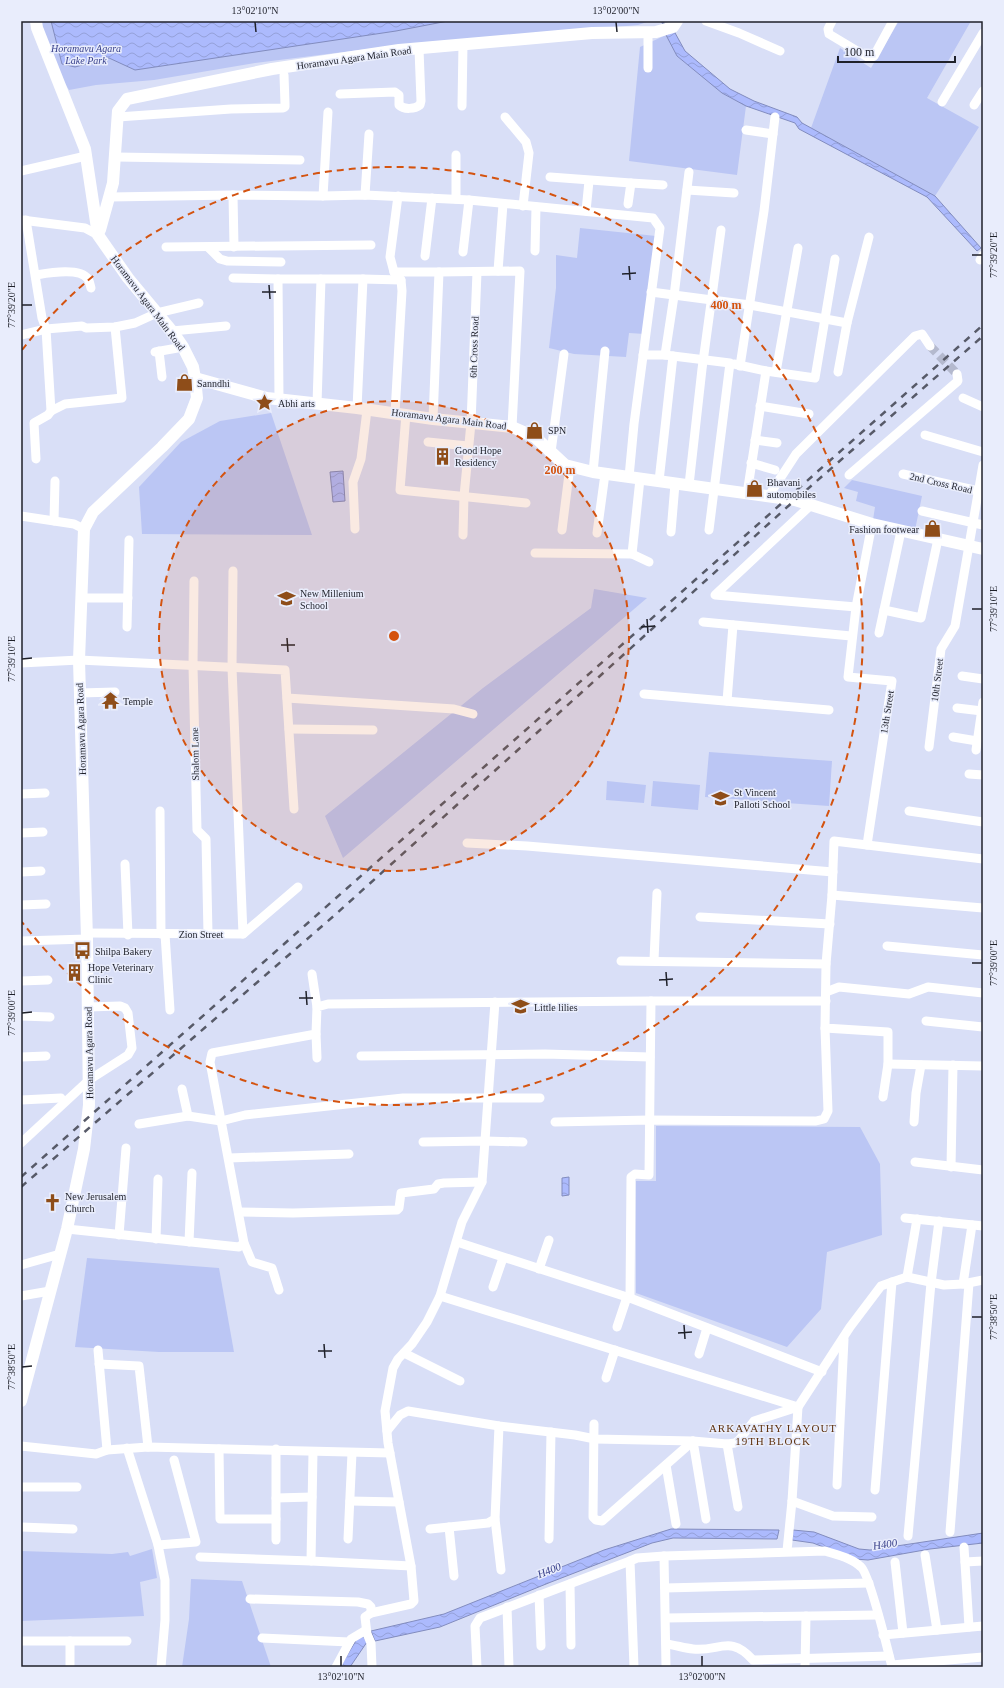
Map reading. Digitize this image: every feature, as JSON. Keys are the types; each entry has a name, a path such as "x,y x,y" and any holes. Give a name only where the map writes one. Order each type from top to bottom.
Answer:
{"street":[{"path":"36,21 37,28 86,156 98,235"},
{"path":"706,21 739,33 780,51"},
{"path":"832,21 828,29 829,34 869,58 874,56 893,21"},
{"name":"Horamavu Agara Main Road","path":"672,26 656,32 592,33 419,49 272,69 127,99 118,111 113,183 98,235 128,278 172,331 183,347 193,367 195,378 267,398 512,427 535,437 565,465 599,473 795,500 872,524 983,549"},
{"path":"648,32 648,68"},
{"path":"942,102 983,33"},
{"path":"462,106 463,44"},
{"path":"340,94 395,92 399,95 399,105 402,108 416,108 420,106 419,49"},
{"path":"118,117 231,109 283,108 285,107 284,75"},
{"path":"974,105 983,91"},
{"path":"323,196 328,112"},
{"path":"506,117 526,142 530,153 523,206"},
{"path":"740,366 750,305 775,117"},
{"path":"746,130 773,134"},
{"path":"365,195 369,134"},
{"path":"456,155 456,199"},
{"path":"21,171 86,156"},
{"path":"116,157 300,160"},
{"path":"660,481 674,296 689,172"},
{"path":"550,177 589,181 663,185"},
{"path":"586,211 589,181"},
{"path":"628,204 631,183"},
{"path":"687,190 734,193"},
{"path":"233,195 234,247"},
{"path":"110,197 233,195 398,196 469,200 654,218 660,228 643,355 634,478 632,554"},
{"path":"398,196 390,257 394,272 401,280 402,291 400,490 526,503"},
{"path":"425,256 432,198"},
{"path":"463,252 469,200"},
{"path":"498,271 503,204"},
{"path":"535,251 536,207"},
{"path":"51,411 46,330 42,318 36,275 24,220 85,228 98,235"},
{"path":"689,485 711,299 721,230"},
{"path":"838,372 847,323 869,237"},
{"path":"166,247 371,245"},
{"path":"208,247 220,259 227,261 280,262"},
{"path":"776,372 798,248"},
{"path":"643,355 704,359 766,371 818,378 824,319 835,259"},
{"path":"394,272 520,271 512,427"},
{"path":"36,275 75,272 86,277 89,280 91,288"},
{"path":"433,418 439,272"},
{"name":"6th Cross Road","path":"463,535 464,496 471,423 477,272"},
{"path":"233,278 401,280"},
{"path":"278,279 279,399"},
{"path":"317,404 321,279"},
{"path":"355,529 353,482 361,459 363,279"},
{"path":"651,292 750,305 786,313 847,323"},
{"path":"21,335 46,330 82,326 86,328 115,327 135,323 156,313 199,303"},
{"path":"172,331 226,326"},
{"path":"36,459 34,423 48,415 51,411 65,404 122,398 115,327"},
{"path":"768,496 796,454 915,336 922,334 930,346"},
{"path":"162,377 157,352 183,347"},
{"path":"598,533 599,473 605,351"},
{"path":"551,452 564,354"},
{"path":"709,530 730,364"},
{"path":"747,494 766,371"},
{"path":"848,475 958,381 957,374"},
{"name":"Horamavu Agara Road","path":"67,1228 84,1149 89,1105 88,1007 79,660 84,529 93,512 162,447 189,419 197,398 195,378"},
{"path":"963,398 983,406"},
{"path":"760,406 809,414"},
{"path":"925,435 983,452"},
{"path":"755,440 777,443"},
{"path":"428,442 468,446"},
{"path":"751,463 775,470"},
{"name":"10th Street","path":"929,747 941,649 955,626 972,523 981,492 983,465"},
{"path":"562,530 570,466"},
{"name":"2nd Cross Road","path":"903,474 981,492"},
{"path":"54,521 55,480"},
{"path":"671,532 675,484"},
{"path":"811,505 715,595 856,607"},
{"path":"922,511 983,525"},
{"path":"21,516 74,524 84,529"},
{"name":"13th Street","path":"867,845 892,681 848,677 851,636 872,524"},
{"path":"879,633 901,531"},
{"path":"884,610 921,618 938,539"},
{"path":"127,627 129,540"},
{"path":"535,553 632,554 649,562"},
{"path":"233,571 232,668 243,934"},
{"name":"Shalom Lane","path":"194,581 193,666 197,830 206,839 208,934"},
{"path":"81,598 128,598"},
{"path":"703,622 851,636"},
{"path":"727,701 732,625"},
{"path":"21,663 79,660 285,670 294,809"},
{"path":"962,676 983,679"},
{"path":"80,693 115,692"},
{"path":"644,694 829,710"},
{"path":"287,698 454,709 473,714"},
{"path":"957,708 982,706 976,750"},
{"path":"289,729 373,730"},
{"path":"953,737 977,740"},
{"path":"969,774 983,775"},
{"path":"21,794 45,793"},
{"path":"160,811 163,934 170,1010"},
{"path":"909,811 983,822"},
{"path":"21,833 43,832"},
{"path":"555,1122 649,1120 816,1121 824,1119 828,1111 825,1028 826,964 832,895 834,841 983,859"},
{"path":"467,843 527,846 833,872"},
{"path":"125,864 128,935"},
{"path":"21,872 41,870"},
{"path":"243,934 298,887"},
{"path":"654,960 657,893"},
{"path":"832,895 983,908"},
{"path":"21,905 46,904"},
{"path":"700,917 830,924"},
{"name":"Zion Street","path":"21,941 86,936 243,934"},
{"path":"887,946 983,955"},
{"path":"621,961 654,960 826,964"},
{"path":"312,974 317,1007 317,1058"},
{"path":"21,981 48,980"},
{"path":"826,992 839,987 909,994 928,987 983,993"},
{"path":"617,1327 629,1298 632,1177 636,1174 649,1175 651,1001"},
{"path":"317,1007 328,1004 495,1002 826,1001"},
{"path":"372,1667 371,1643 367,1632 365,1617 371,1613 413,1603 414,1601 410,1566 390,1453 385,1411 393,1368 398,1359 427,1322 440,1296 462,1222 482,1182 495,1002"},
{"path":"21,1143 89,1080 128,1055 132,1048 128,1013 125,1008 120,1006 88,1007"},
{"path":"21,1016 50,1017"},
{"path":"926,1021 983,1027"},
{"path":"825,1028 888,1032 888,1064 882,1097"},
{"path":"279,1290 272,1268 252,1262 244,1243 210,1062 212,1053 316,1034"},
{"path":"361,1056 545,1054 650,1057"},
{"path":"21,1057 46,1056"},
{"path":"888,1064 983,1066"},
{"path":"914,1122 916,1092 921,1065"},
{"path":"951,1167 954,1065"},
{"path":"182,1089 188,1116"},
{"path":"21,1100 61,1098"},
{"path":"139,1124 188,1116 221,1120 402,1098 540,1098"},
{"path":"423,1142 523,1142"},
{"path":"119,1235 126,1148"},
{"path":"229,1158 349,1154"},
{"path":"915,1162 983,1170"},
{"path":"189,1242 192,1173"},
{"path":"156,1239 158,1179"},
{"path":"239,1212 293,1213 397,1210 399,1208 401,1193 434,1189 438,1184 444,1183 482,1182"},
{"path":"906,1218 983,1226"},
{"path":"907,1277 917,1219"},
{"path":"908,1536 931,1283 939,1221"},
{"path":"950,1532 966,1284 972,1225"},
{"path":"21,1401 67,1228 189,1242 239,1246 244,1243"},
{"path":"539,1269 549,1240"},
{"path":"457,1242 629,1298 822,1372"},
{"path":"21,1265 60,1254"},
{"path":"493,1287 503,1258"},
{"path":"788,1548 798,1407 850,1327 881,1286 892,1282 907,1277 944,1285 966,1284 983,1280"},
{"path":"875,1490 892,1282"},
{"path":"21,1296 50,1291"},
{"path":"440,1296 798,1407"},
{"path":"699,1354 707,1328"},
{"path":"838,1485 844,1338"},
{"path":"98,1350 107,1450"},
{"path":"606,1378 614,1350"},
{"path":"404,1353 460,1381"},
{"path":"99,1364 139,1366 148,1447"},
{"path":"387,1431 400,1415 408,1411 499,1426 595,1439 692,1441 727,1444 736,1443 754,1421 798,1407"},
{"path":"594,1424 593,1517 596,1520 602,1520 692,1441"},
{"path":"499,1426 495,1519 501,1570"},
{"path":"549,1539 551,1432"},
{"path":"692,1441 706,1519"},
{"path":"727,1444 738,1507"},
{"path":"21,1446 96,1454 107,1450 148,1447 390,1453"},
{"path":"127,1448 158,1545 165,1580 165,1620 161,1667"},
{"path":"219,1449 220,1519 276,1519"},
{"path":"276,1450 276,1540"},
{"path":"311,1560 313,1452"},
{"path":"348,1539 352,1453"},
{"path":"158,1545 196,1542 174,1460"},
{"path":"666,1465 676,1524"},
{"path":"21,1487 77,1487"},
{"path":"276,1498 312,1497"},
{"path":"350,1501 399,1502"},
{"path":"792,1501 833,1516 872,1517"},
{"path":"430,1529 488,1523 495,1519"},
{"path":"21,1527 73,1529"},
{"path":"449,1527 454,1576"},
{"path":"964,1547 969,1627"},
{"path":"477,1667 476,1623 480,1618 507,1607 637,1558 788,1548 825,1551 849,1560 862,1568 869,1583 891,1663"},
{"path":"925,1555 937,1630"},
{"path":"664,1556 666,1667"},
{"path":"200,1557 311,1560 410,1566"},
{"path":"630,1561 634,1667"},
{"path":"965,1562 983,1561"},
{"path":"895,1562 903,1633"},
{"path":"665,1588 869,1583"},
{"path":"570,1584 571,1645"},
{"path":"539,1595 541,1646"},
{"path":"250,1598 358,1602 368,1604 371,1607 371,1613"},
{"path":"507,1607 509,1667"},
{"path":"666,1618 878,1614"},
{"path":"805,1663 806,1616"},
{"path":"883,1635 983,1626"},
{"path":"336,1667 349,1642 354,1636 367,1632"},
{"path":"262,1638 349,1642"},
{"path":"21,1641 127,1641"},
{"path":"70,1641 70,1667"},
{"path":"666,1644 693,1649 731,1646 744,1650 753,1660 805,1663 891,1663 983,1657"}],"green space":[{"name":"Horamavu Agara Lake Park","path":"41,21 650,21 638,25 368,49 255,63 154,80 96,85 69,90 54,66"},
{"path":"899,21 971,21 927,98 979,127 935,196 811,128 840,48 871,68"},
{"path":"666,35 677,56 722,93 746,106 737,175 629,161 640,47"},
{"path":"580,228 656,236 645,334 629,333 626,357 574,354 549,348 556,288 556,255 577,258"},
{"path":"271,413 312,535 142,534 139,487 181,442 220,421"},
{"path":"852,480 922,496 915,530 873,520 875,507 856,501 858,492 844,488"},
{"path":"594,589 647,598 343,858 325,816 483,688 591,608"},
{"path":"709,752 832,761 829,806 705,797"},
{"path":"607,781 646,785 644,803 606,800"},
{"path":"653,781 700,785 698,810 651,806"},
{"path":"656,1126 860,1127 880,1164 882,1235 827,1252 821,1309 787,1347 636,1293 636,1181 656,1181"},
{"path":"87,1258 219,1268 234,1352 159,1352 75,1347"},
{"path":"152,1549 157,1578 140,1582 144,1616 21,1621 21,1551 112,1554 128,1552 130,1556"},
{"path":"191,1579 242,1581 271,1667 182,1667 189,1619"}],"water":[{"path":"51,21 448,21 396,31 135,70 109,58 75,67 62,64"},
{"path":"674,31 685,51 730,89 754,101 797,117 802,123 935,196 981,248 977,251 927,197 799,129 795,123 746,106 722,93 677,56 666,35"},
{"path":"343,471 345,501 333,502 330,472"},
{"path":"569,1177 569,1195 562,1196 562,1178"},
{"path":"671,1529 779,1530 777,1539 673,1538 652,1543 440,1627 375,1641 371,1631 444,1614 604,1550"},
{"path":"793,1530 814,1532 859,1549 870,1550 983,1533 983,1543 930,1549 868,1560 855,1559 813,1543 792,1540"},
{"path":"362,1635 367,1642 350,1667 340,1667 357,1639"}],"waterway":[{"path":"662,21 665,26"}],"tunnel":[{"path":"930,346 957,374"}],"railway":[{"path":"21,1177 983,325"},
{"path":"21,1187 336,914 795,500 983,336"}],"place":[{"name":"Sanndhi","path":"184,383"},
{"name":"Abhi arts","path":"265,403"},
{"name":"SPN","path":"535,430"},
{"name":"Good Hope Residency","path":"442,456"},
{"name":"Bhavani automobiles","path":"754,488"},
{"name":"Fashion footwear","path":"932,529"},
{"name":"New Millenium School","path":"287,599"},
{"name":"Temple","path":"110,701"},
{"name":"St Vincent Palloti School","path":"721,798"},
{"name":"Shilpa Bakery","path":"82,951"},
{"name":"Hope Veterinary Clinic","path":"75,973"},
{"name":"Little lilies","path":"521,1007"},
{"name":"New Jerusalem Church","path":"52,1202"}],"district":[{"name":"ARKAVATHY LAYOUT 19TH BLOCK","path":"773,1434"}],"water label":[{"name":"H400","path":"885,1544"},
{"name":"H400","path":"549,1570"}]}
